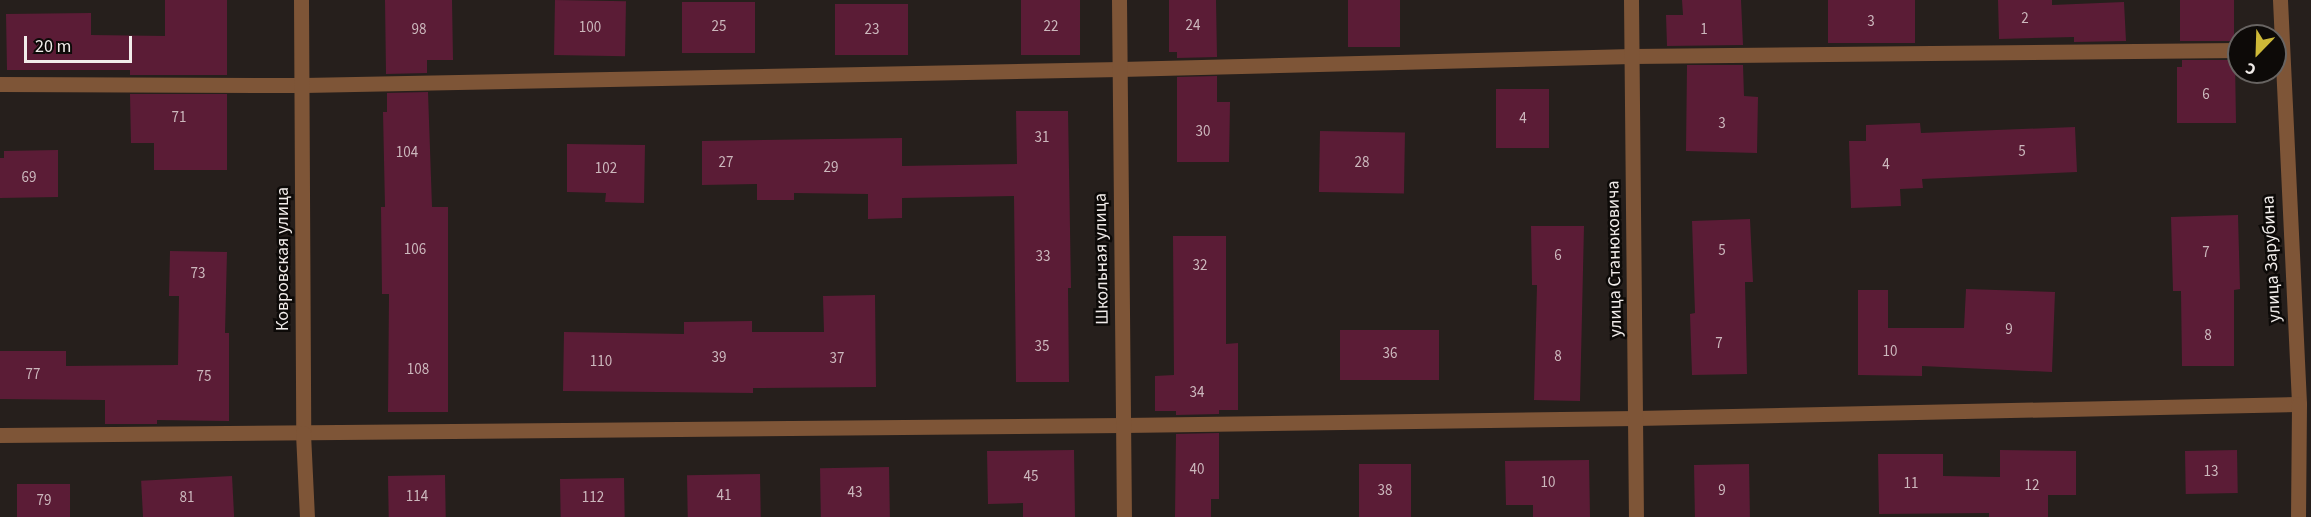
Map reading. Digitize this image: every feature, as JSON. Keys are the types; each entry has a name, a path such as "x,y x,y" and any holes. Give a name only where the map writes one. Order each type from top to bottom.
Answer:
{"street":[{"name":"Ковровская улица","path":"302,0 303,433 307,517"},
{"name":"Школьная улица","path":"1119,0 1124,517"},
{"name":"улица Станюковича","path":"1631,0 1636,517"},
{"name":"улица Зарубина","path":"2279,24 2280,0"},
{"path":"0,84 303,85 1120,69 1632,56 2227,50"},
{"name":"улица Зарубина","path":"2280,84 2299,404 2298,517"},
{"path":"0,435 1123,425 1636,418 2299,404"}],"building":[{"path":"165,0 227,0 227,75 130,75 130,70 7,70 6,14 91,13 91,35 165,36"},
{"path":"385,0 452,0 453,60 427,60 427,73 386,74"},
{"path":"555,0 626,1 625,56 554,55"},
{"path":"1021,0 1080,0 1080,55 1021,55"},
{"path":"1169,0 1216,0 1217,57 1177,58 1177,52 1169,52"},
{"path":"1348,0 1400,0 1400,47 1348,47"},
{"path":"1682,0 1741,0 1743,45 1667,46 1666,15 1683,15"},
{"path":"1828,0 1915,0 1915,43 1828,43"},
{"path":"1998,0 2052,0 2052,5 2124,2 2126,41 2074,42 2074,37 1999,39"},
{"path":"2180,0 2234,0 2234,24 2227,24 2227,41 2180,41"},
{"path":"682,2 755,2 755,53 682,53"},
{"path":"835,4 908,4 908,55 835,55"},
{"path":"2182,60 2227,60 2227,84 2235,84 2236,123 2177,123 2177,67 2182,67"},
{"path":"1687,65 1743,65 1744,96 1758,97 1757,153 1686,151"},
{"path":"1217,76 1217,102 1230,102 1229,162 1177,162 1177,77"},
{"path":"1496,89 1549,89 1549,148 1496,148"},
{"path":"428,92 432,207 448,207 448,412 388,412 389,294 382,294 381,207 385,207 383,112 387,112 387,93"},
{"path":"130,94 227,94 227,170 154,170 154,143 131,143"},
{"path":"1016,111 1068,111 1071,288 1068,288 1069,382 1016,382 1014,196 902,198 902,218 868,219 868,194 794,193 794,200 757,200 757,184 702,185 702,141 902,138 902,166 1017,164"},
{"path":"1920,123 1921,133 2075,127 2077,172 1922,179 1923,188 1900,189 1901,206 1851,208 1849,141 1866,141 1866,125"},
{"path":"1320,131 1405,132 1404,193 1319,192"},
{"path":"567,144 645,145 644,203 605,202 606,193 567,192"},
{"path":"58,150 58,197 0,198 0,158 4,158 4,151"},
{"path":"2238,215 2240,289 2234,290 2234,366 2182,366 2181,291 2173,291 2171,217"},
{"path":"1750,219 1753,282 1745,282 1747,374 1692,375 1690,314 1695,313 1692,221"},
{"path":"1531,226 1584,226 1580,401 1534,400 1537,285 1532,285"},
{"path":"1173,236 1226,236 1226,344 1238,343 1238,410 1219,410 1219,414 1176,415 1176,411 1155,411 1155,376 1174,375"},
{"path":"170,251 227,252 225,333 229,333 229,421 157,420 157,424 105,424 105,400 0,399 0,351 66,351 66,366 178,365 179,296 169,296"},
{"path":"1966,289 2055,292 2052,372 1922,366 1922,376 1858,375 1858,290 1888,290 1888,328 1964,328"},
{"path":"875,295 876,387 753,388 753,393 563,391 564,332 684,334 684,322 752,321 752,332 824,332 823,296"},
{"path":"1340,330 1439,330 1439,380 1340,380"},
{"path":"1219,433 1219,499 1211,499 1211,517 1175,517 1176,434"},
{"path":"1074,450 1075,517 1023,517 1023,503 988,504 987,451"},
{"path":"2000,450 2076,451 2076,495 2048,495 2048,517 1989,517 1989,513 1879,514 1878,454 1943,454 1943,476 2000,477"},
{"path":"2237,450 2238,493 2186,494 2185,451"},
{"path":"1589,460 1590,517 1533,517 1533,505 1506,505 1505,461"},
{"path":"1359,464 1411,464 1411,517 1359,517"},
{"path":"1749,464 1750,517 1695,517 1694,465"},
{"path":"889,467 890,517 821,517 820,468"},
{"path":"760,474 761,517 688,517 687,475"},
{"path":"445,475 446,517 389,517 388,476"},
{"path":"232,476 234,517 143,517 141,481"},
{"path":"624,478 625,517 561,517 560,479"},
{"path":"17,484 70,484 70,517 17,517"}]}
